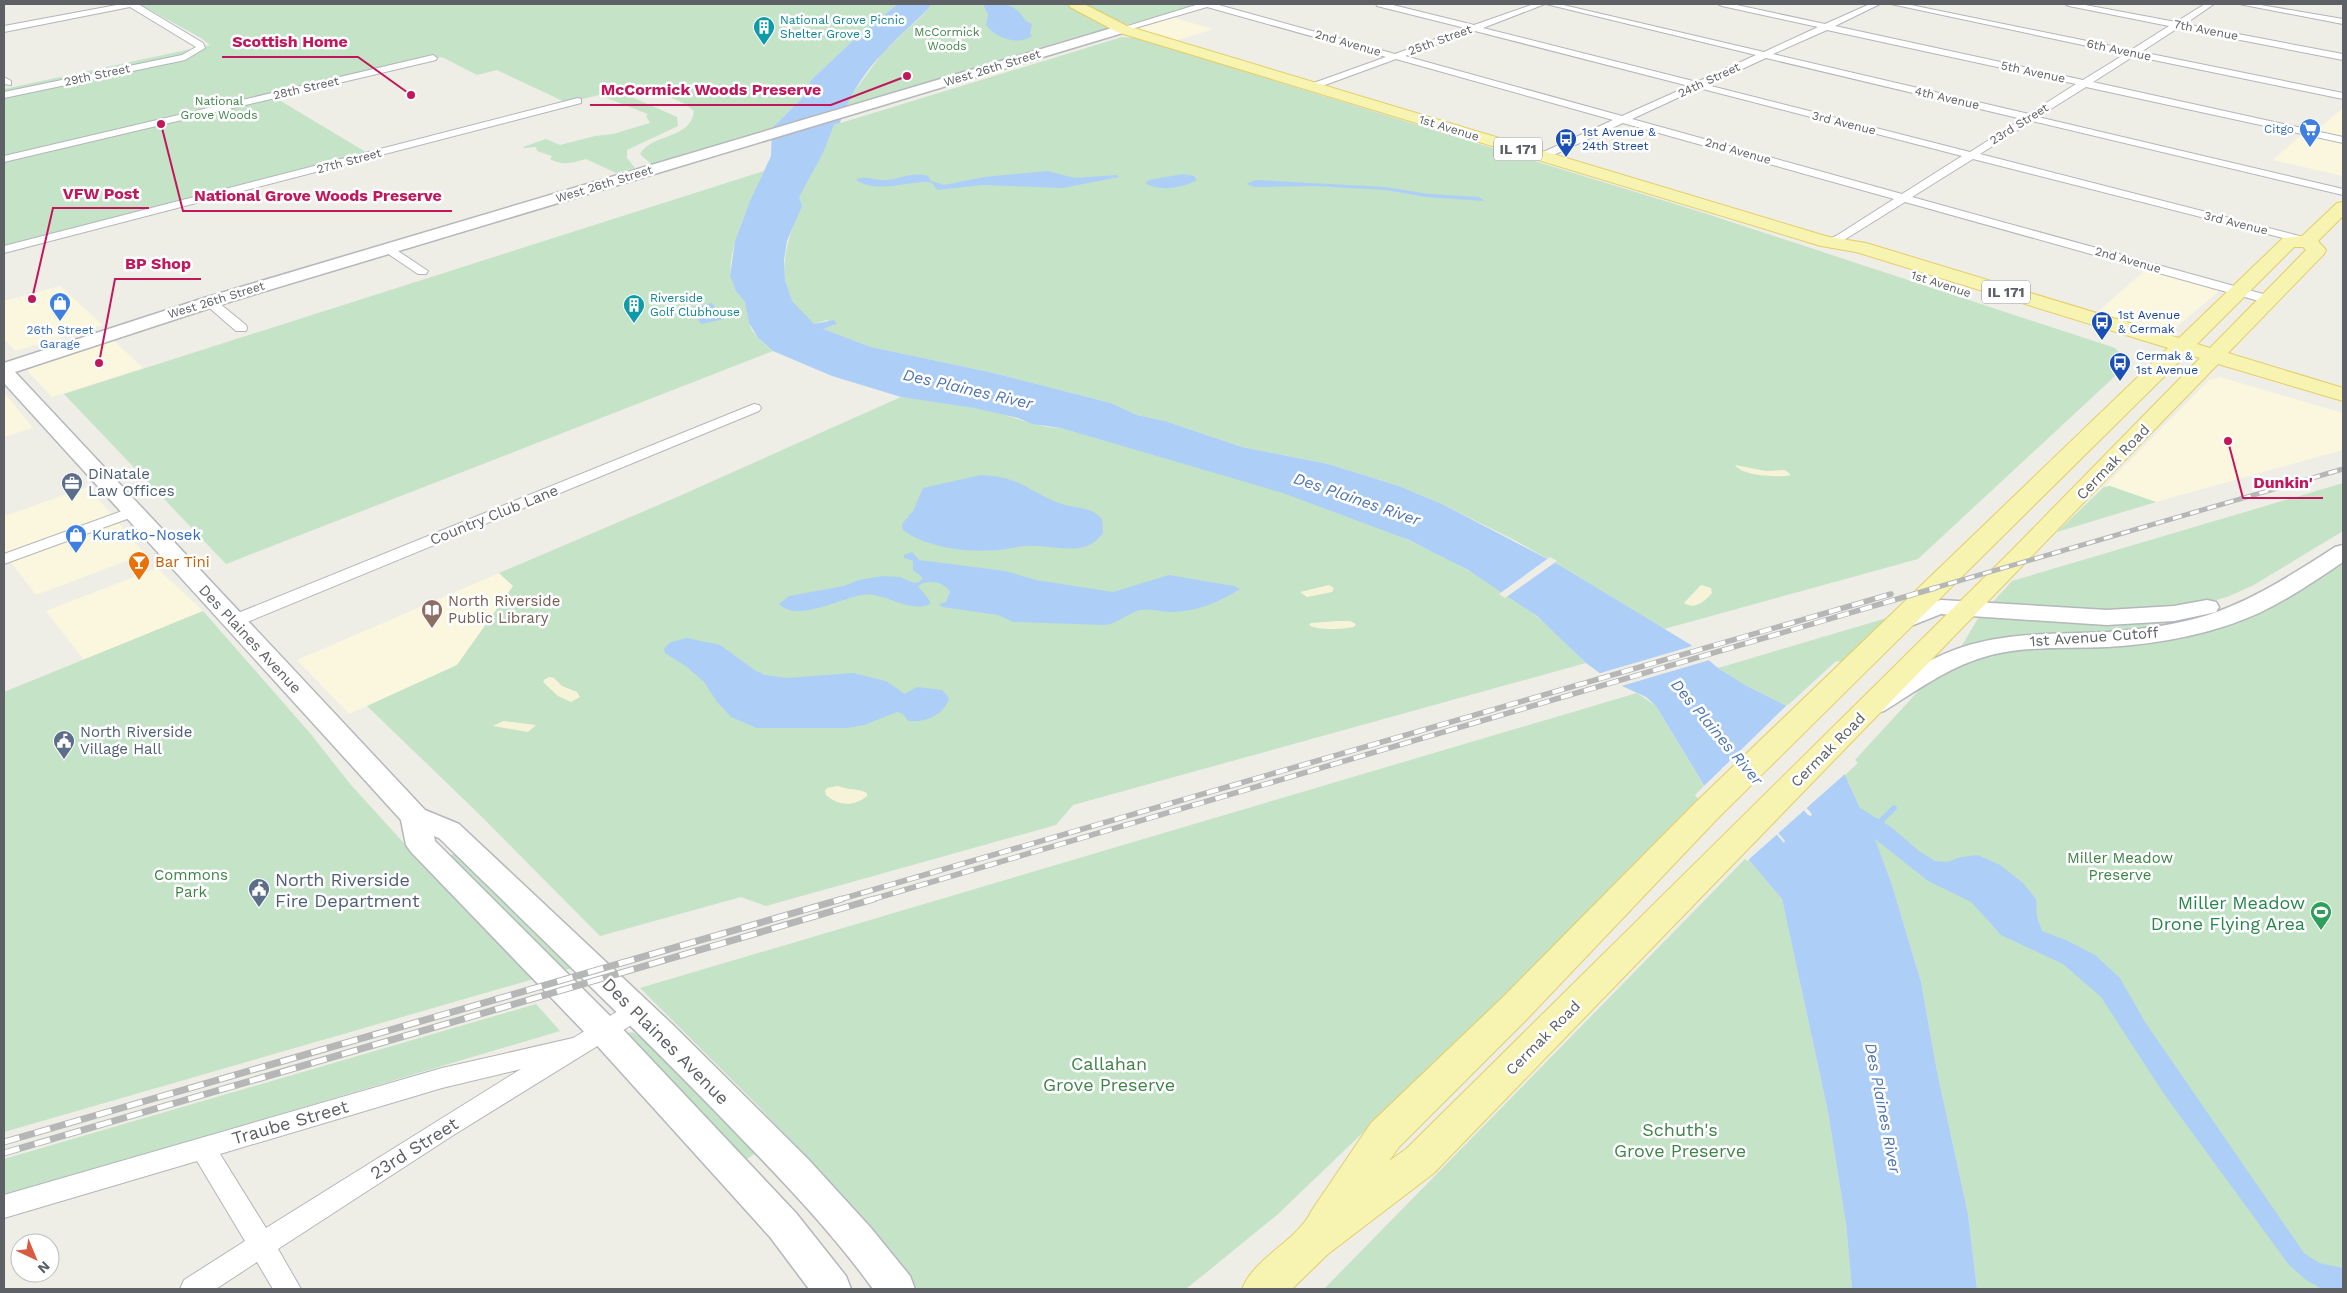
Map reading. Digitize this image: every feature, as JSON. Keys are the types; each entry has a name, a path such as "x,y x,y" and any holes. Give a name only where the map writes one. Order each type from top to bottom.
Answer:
{"main road":[{"name":"1st Avenue","path":"1075,4 1122,29 1827,242 1859,248 2120,334 2210,361 2343,408"},
{"name":"West 26th Street","path":"4,371 210,302 1122,29"},
{"name":"Cermak Road","path":"1314,1241 1385,1135 1515,1008 1707,810 2289,242 2307,241 2343,207"},
{"name":"Cermak Road","path":"1263,1289 1314,1241 1420,1161 1871,707 2270,300 2317,250 2307,241"},
{"path":"2120,334 2168,333 2212,316"},
{"path":"2241,330 2241,349 2251,359 2334,392"},
{"path":"2120,334 2144,355 2154,375"},
{"name":"1st Avenue","path":"2210,361 2334,392"},
{"name":"Des Plaines Avenue","path":"4,371 415,817 449,831 638,1010 818,1194 856,1236 896,1289"},
{"name":"1st Avenue Cutoff","path":"1899,622 1933,609 1967,608 2081,617 2154,615 2200,609 2225,603 2259,590 2343,537"},
{"name":"1st Avenue Cutoff","path":"1871,707 1953,659 1977,650 2027,642 2134,637 2173,631 2218,620 2273,596 2343,552"},
{"path":"415,817 421,845 592,1039 782,1225 832,1289"}],"street":[{"path":"4,29 132,4"},
{"name":"29th Street","path":"4,95 190,55 199,50 200,45 132,4"},
{"name":"West 26th Street","path":"1122,29 1207,4"},
{"name":"2nd Avenue","path":"1207,4 2270,300"},
{"name":"3rd Avenue","path":"1380,4 2307,241"},
{"name":"25th Street","path":"1311,87 1541,4"},
{"name":"4th Avenue","path":"1550,4 2343,192"},
{"name":"5th Avenue","path":"1722,4 2343,140"},
{"name":"24th Street","path":"1543,156 1876,4"},
{"name":"6th Avenue","path":"1895,4 2343,96"},
{"name":"7th Avenue","path":"2069,4 2343,57"},
{"name":"23rd Street","path":"1827,242 1840,238 2210,4"},
{"path":"2244,4 2343,22"},
{"name":"28th Street","path":"4,160 433,58"},
{"name":"27th Street","path":"4,250 578,101"},
{"path":"388,249 422,271"},
{"path":"210,302 241,328"},
{"name":"Country Club Lane","path":"234,621 754,408"},
{"path":"4,559 133,512"},
{"name":"23rd Street","path":"193,1289 444,1128 638,1010"},
{"name":"Traube Street","path":"4,1207 442,1078 592,1039"},
{"path":"203,1148 288,1289"}],"shaded area":[{"path":"1168,16 1213,29 1169,43 1125,29"},
{"path":"2343,108 2343,176 2273,160 2301,135 2317,130"},
{"path":"2150,266 2224,287 2179,325 2170,329 2144,330 2093,316"},
{"path":"60,286 103,325 15,351 4,339 4,301"},
{"path":"111,338 143,368 52,397 28,370 34,366"},
{"path":"2220,377 2343,413 2343,450 2156,502 2110,486 2104,487 2209,380"},
{"path":"4,392 33,428 4,437"},
{"path":"88,487 145,554 36,595 4,553 4,516"},
{"path":"157,568 203,611 84,660 46,611"},
{"path":"499,573 513,586 457,665 349,714 297,660"}],"green space":[{"name":"National Grove Woods","path":"898,4 862,32 811,80 802,98 772,128 651,164 640,154 646,147 686,127 694,111 685,104 640,84 616,90 677,117 678,126 627,150 627,158 635,168 616,173 586,159 572,163 559,163 550,159 552,156 537,151 536,147 523,147 546,139 560,145 595,136 613,134 650,123 646,116 648,114 599,95 567,103 497,70 477,75 442,57 274,97 369,154 4,249 4,89 210,45 201,38 141,5"},
{"name":"McCormick Woods","path":"932,4 1200,4 1138,22 1093,32 845,106 884,51 922,16"},
{"path":"1122,37 1135,38 1704,213 2115,348 2128,364 1918,559 1664,629 1561,566 1516,541 1442,504 1399,486 1328,464 1242,447 1165,421 1137,415 1111,403 994,373 871,347 822,329 835,325 827,320 814,324 792,302 785,281 785,259 798,214 799,196 818,161 834,125"},
{"path":"764,171 736,238 732,253 731,277 746,303 752,331 773,351 226,564 64,394"},
{"path":"901,397 970,407 1043,426 1061,428 1246,480 1370,524 1430,550 1485,581 1543,621 1586,663 1073,805 1056,825 766,906 741,897 600,936 479,814 367,706 457,665 513,586 499,573 675,498"},
{"path":"2343,483 2343,531 2252,586 2227,597 2206,603 2140,612 1992,603 2012,581"},
{"path":"2110,486 2156,502 2057,532 2104,487"},
{"name":"Miller Meadow Preserve","path":"2343,560 2343,1289 1977,1289 1968,1214 1937,1071 1921,982 1893,888 1874,838 1845,775 1858,763 1855,760 1922,687 1948,669 1999,650 2097,644 2283,598"},
{"name":"Commons Park","path":"203,611 309,732 351,785 432,874 537,978 4,1132 4,692"},
{"path":"1980,615 2067,623 2167,619 2175,625 2155,629 1961,647"},
{"path":"1887,618 1841,662 1836,661 1787,706 1745,685 1718,668"},
{"name":"Callahan Grove Preserve","path":"1637,693 1656,706 1704,786 1695,795 1698,799 1499,1002 1277,1215 1186,1289 918,1289 845,1198 758,1106 640,988"},
{"path":"457,854 513,912 571,965 570,969 564,970 449,856"},
{"name":"Schuth's Grove Preserve","path":"1745,859 1749,860 1782,899 1828,1112 1846,1224 1852,1289 1324,1289"},
{"path":"536,1004 560,1031 4,1196 4,1159"},
{"path":"632,1032 651,1043 758,1152 745,1160 628,1035 628,1033"}],"sand":[{"path":"1735,465 1766,471 1785,470 1791,475 1770,476 1753,474 1739,469"},
{"path":"1329,585 1334,588 1332,592 1307,597 1300,592"},
{"path":"1701,585 1711,588 1712,593 1703,602 1696,605 1692,606 1684,603"},
{"path":"1350,621 1356,624 1354,627 1331,629 1309,625 1311,623"},
{"path":"550,677 554,678 562,686 577,692 580,697 571,702 558,696 543,682"},
{"path":"503,721 536,725 528,732 493,726"},
{"path":"838,786 867,793 867,796 857,802 841,803 831,799 826,795 825,791 827,788"}],"water":[{"name":"Des Plaines River","path":"898,4 932,4 891,45 864,76 852,94 840,123 834,125 823,153 799,197 802,206 787,241 784,260 785,280 792,301 814,324 834,320 837,324 823,329 871,347 994,373 1111,403 1137,415 1165,421 1242,447 1328,464 1399,486 1442,504 1561,566 1691,645 1718,668 1745,685 1787,706 1845,775 1860,808 1891,827 1919,851 1935,861 1947,862 1961,857 1978,855 2000,865 2023,883 2036,899 2037,917 2042,931 2068,941 2095,955 2120,978 2145,1022 2304,1253 2319,1263 2343,1268 2343,1289 2322,1289 2306,1280 2289,1265 2164,1094 2101,997 2063,964 2001,935 1971,902 1928,881 1875,839 1893,888 1921,982 1937,1071 1968,1214 1977,1289 1852,1289 1846,1224 1828,1112 1782,899 1749,860 1656,706 1646,697 1609,680 1586,663 1537,616 1468,570 1409,540 1283,493 1061,428 1032,424 1018,418 974,408 901,397 832,376 773,351 758,338 749,323 745,302 736,291 730,276 735,241 750,201 771,156 772,128 802,98 811,80 862,32","holes":["1749,742 1812,814 1811,816 1808,815 1747,745","1723,767 1785,841 1784,843 1721,770"]},
{"path":"983,4 1002,4 1014,8 1025,20 1032,24 1030,33 1032,36 1026,39 1013,40 995,34 986,25 988,14"},
{"path":"1047,171 1075,178 1116,175 1119,177 1063,188 982,185 937,190 929,182 882,187 864,184 856,180 866,178 890,180 911,175 922,175 928,176 931,181 944,185 984,177"},
{"path":"1183,174 1194,176 1197,180 1171,188 1151,186 1145,183 1149,180"},
{"path":"1256,180 1385,187 1429,194 1479,197 1485,201 1426,197 1386,190 1314,186 1255,187 1246,184"},
{"path":"712,303 724,319 701,324 690,308"},
{"path":"981,475 1005,478 1056,502 1092,511 1102,519 1103,533 1087,546 1077,548 1025,546 975,551 936,545 903,530 902,524 913,511 923,488"},
{"path":"912,552 919,560 1005,571 1036,580 1113,592 1169,575 1234,586 1240,589 1216,602 1198,608 1180,612 1140,610 1105,625 1013,622 998,615 942,607 939,604 946,602 950,592 944,585 935,582 926,582 918,586 930,601 930,604 922,606 914,606 870,595 853,597 808,610 797,611 787,609 779,604 789,596 844,586 859,580 882,576 900,577 914,583 919,582 923,578 913,570 913,561 904,558 904,555"},
{"path":"687,638 720,645 756,671 765,675 787,678 853,673 886,681 905,694 917,687 942,690 949,698 943,709 933,717 921,721 908,721 903,714 897,712 864,725 847,728 757,728 731,717 717,702 704,682 687,667 665,653 664,648 671,642"}],"pier":[{"path":"1550,557 1557,561 1505,598 1499,594"},
{"path":"1696,645 1713,659 1618,687 1597,674"},
{"path":"1788,704 1846,773 1747,861 1703,787"}],"waterway":[{"path":"1877,825 1894,808"}],"railway":[{"path":"1931,589 2343,469"},
{"path":"870,900 1935,588"},
{"path":"838,900 1891,594"},
{"path":"4,1142 842,899"},
{"path":"4,1153 874,899"}],"place":[{"name":"National Grove Picnic Shelter Grove 3","path":"764,46"},
{"name":"McCormick Woods Preserve","path":"907,76"},
{"name":"Scottish Home","path":"411,95"},
{"name":"National Grove Woods Preserve","path":"161,124"},
{"name":"Citgo","path":"2310,148"},
{"name":"1st Avenue & 24th Street","path":"1566,158"},
{"name":"VFW Post","path":"32,299"},
{"name":"26th Street Garage","path":"60,322"},
{"name":"Riverside Golf Clubhouse","path":"634,324"},
{"name":"1st Avenue & Cermak","path":"2102,341"},
{"name":"BP Shop","path":"99,363"},
{"name":"Cermak & 1st Avenue","path":"2120,382"},
{"name":"Dunkin'","path":"2228,441"},
{"name":"DiNatale Law Offices","path":"72,502"},
{"name":"Kuratko-Nosek","path":"76,554"},
{"name":"Bar Tini","path":"139,581"},
{"name":"North Riverside Public Library","path":"432,629"},
{"name":"North Riverside Village Hall","path":"64,760"},
{"name":"North Riverside Fire Department","path":"259,908"},
{"name":"Miller Meadow Drone Flying Area","path":"2321,931"}]}
